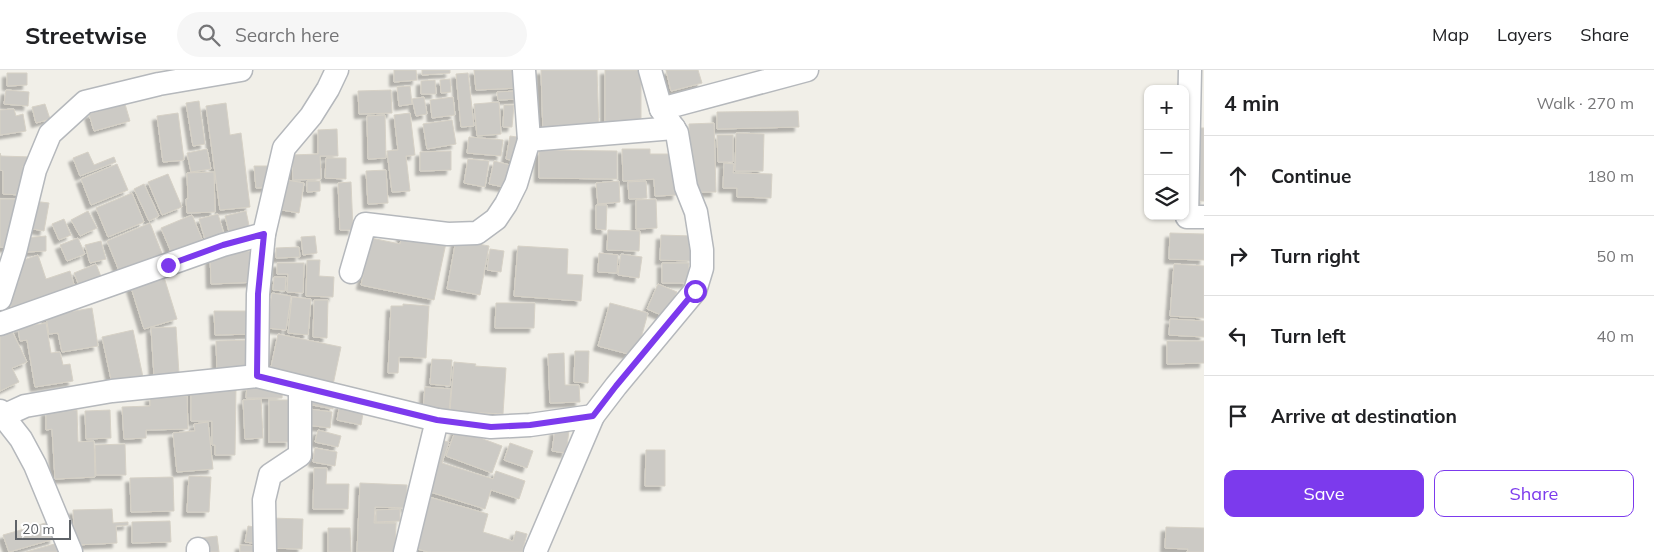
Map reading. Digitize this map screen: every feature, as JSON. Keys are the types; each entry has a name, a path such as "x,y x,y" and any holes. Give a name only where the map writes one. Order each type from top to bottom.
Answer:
{"street":[{"path":"0,299 15,252 35,170 50,134 85,102 159,84 241,70"},
{"path":"257,376 258,294 264,234 284,148 311,116 328,89 337,70"},
{"path":"351,272 365,224 448,234 477,233 496,218 506,204 516,184 529,140 524,70"},
{"path":"535,552 593,416 695,291 702,268 702,250 696,212 686,187 677,132 661,109 650,70"},
{"path":"661,109 807,70"},
{"path":"1190,70 1187,217 1204,217"},
{"path":"529,140 674,128"},
{"path":"0,324 223,245 264,234"},
{"path":"71,552 35,465 21,439 2,414 25,406 112,391 257,376 437,420 491,427 530,425 593,416"},
{"path":"265,552 264,500 270,475 300,455 300,387"},
{"path":"405,552 437,420"}],"building":[{"path":"394,70 416,70 417,80 394,82"},
{"path":"422,70 450,70 450,73 422,75"},
{"path":"474,70 517,70 519,88 476,90"},
{"path":"541,70 597,70 599,133 543,134"},
{"path":"605,70 641,70 641,131 605,130"},
{"path":"666,70 698,70 702,83 671,91"},
{"path":"7,73 27,73 27,85 7,86"},
{"path":"468,73 474,126 461,127 456,74"},
{"path":"450,79 451,92 441,93 440,80"},
{"path":"435,80 436,94 421,94 421,81"},
{"path":"410,86 412,104 399,106 397,87"},
{"path":"6,90 29,92 28,106 4,104"},
{"path":"391,90 392,113 359,114 358,91"},
{"path":"518,91 519,99 498,100 497,92"},
{"path":"424,97 427,114 416,116 412,99"},
{"path":"453,97 455,115 432,118 430,100"},
{"path":"199,101 205,144 193,146 186,103"},
{"path":"499,102 501,134 477,136 474,104"},
{"path":"226,103 230,135 241,133 250,207 220,210 206,106"},
{"path":"45,104 50,119 36,123 32,107"},
{"path":"125,104 130,121 94,131 89,114"},
{"path":"504,105 514,105 512,127 503,127"},
{"path":"14,109 16,116 23,114 26,131 0,135 0,110"},
{"path":"798,111 799,127 717,129 717,112"},
{"path":"178,113 184,160 163,162 157,116"},
{"path":"410,113 415,155 406,156 410,191 392,192 387,151 398,150 394,115"},
{"path":"385,115 386,158 368,159 367,116"},
{"path":"452,120 456,144 427,149 423,124"},
{"path":"714,123 716,192 691,192 689,124"},
{"path":"1198,128 1204,128 1204,201 1199,201"},
{"path":"337,129 338,156 320,156 321,179 293,180 292,155 318,154 318,130"},
{"path":"736,133 764,134 763,171 735,171"},
{"path":"717,135 733,135 733,162 718,162"},
{"path":"510,136 524,138 520,162 506,159"},
{"path":"469,137 503,140 501,156 467,153"},
{"path":"207,149 211,169 191,172 187,153"},
{"path":"622,149 650,149 650,154 676,154 677,195 655,196 654,179 623,181"},
{"path":"539,150 617,151 617,179 539,178"},
{"path":"451,151 451,170 420,171 420,152"},
{"path":"88,152 94,165 114,157 116,162 80,176 73,158"},
{"path":"0,153 1,156 32,157 32,167 23,166 22,195 3,194 3,171 0,170"},
{"path":"326,158 346,158 346,179 325,178"},
{"path":"468,159 489,161 485,187 464,183"},
{"path":"494,161 514,166 509,188 489,184"},
{"path":"724,163 734,164 733,173 772,174 771,198 737,197 737,188 723,188"},
{"path":"117,164 128,190 91,205 81,179"},
{"path":"254,166 269,166 270,187 256,188"},
{"path":"386,170 388,203 368,204 366,171"},
{"path":"214,172 215,212 187,213 187,173"},
{"path":"168,174 182,207 162,215 148,182"},
{"path":"287,180 304,183 299,213 282,210"},
{"path":"307,181 320,181 320,191 307,192"},
{"path":"619,181 620,202 598,204 596,183"},
{"path":"646,181 647,198 629,199 628,182"},
{"path":"351,182 353,230 340,230 338,183"},
{"path":"144,184 159,216 149,221 134,189"},
{"path":"132,193 144,222 108,237 96,208"},
{"path":"0,199 17,199 14,248 0,247"},
{"path":"656,199 657,228 636,229 636,200"},
{"path":"33,201 49,203 44,231 28,228"},
{"path":"596,205 607,205 606,230 596,229"},
{"path":"88,211 97,228 80,236 71,220"},
{"path":"246,211 251,235 231,240 225,216"},
{"path":"218,214 225,238 206,243 199,219"},
{"path":"192,215 205,246 174,259 161,228"},
{"path":"64,219 71,235 59,240 52,224"},
{"path":"150,223 165,261 122,278 107,241"},
{"path":"608,230 640,231 639,251 607,250"},
{"path":"1170,233 1204,234 1204,260 1169,259"},
{"path":"402,234 446,243 434,300 361,285 371,238 400,244"},
{"path":"661,235 693,236 692,261 660,260"},
{"path":"46,236 46,251 25,252 24,238"},
{"path":"315,236 317,253 303,255 301,237"},
{"path":"78,238 85,254 67,261 60,245"},
{"path":"456,240 489,246 480,295 447,289"},
{"path":"101,241 106,259 90,263 85,245"},
{"path":"518,246 568,249 567,274 583,275 581,301 514,296"},
{"path":"299,247 300,257 276,258 276,248"},
{"path":"490,249 504,251 501,272 487,270"},
{"path":"257,251 258,282 211,284 210,253"},
{"path":"599,253 618,255 617,273 598,272"},
{"path":"621,254 642,257 639,278 618,275"},
{"path":"38,255 46,279 70,271 77,294 14,315 7,294 11,284 19,282 15,272 15,263"},
{"path":"307,260 320,260 319,276 334,277 333,297 306,296"},
{"path":"277,263 304,263 303,293 287,292 288,274 277,274"},
{"path":"662,263 689,263 688,283 662,283"},
{"path":"96,264 104,284 82,293 74,273"},
{"path":"1174,264 1204,266 1204,318 1170,316"},
{"path":"163,274 177,319 144,329 130,284"},
{"path":"274,277 286,277 285,291 273,290"},
{"path":"658,284 677,292 666,317 647,309"},
{"path":"272,293 291,296 286,330 267,328"},
{"path":"292,297 311,299 308,335 288,333"},
{"path":"314,300 328,300 327,338 313,337"},
{"path":"496,303 535,303 534,328 495,328"},
{"path":"610,303 648,313 636,356 598,346"},
{"path":"403,304 429,306 426,358 399,357 398,373 388,373 391,306 403,306"},
{"path":"92,308 98,346 62,352 58,333 49,334 46,316"},
{"path":"214,311 254,311 254,334 215,335"},
{"path":"1170,319 1204,321 1204,337 1169,335"},
{"path":"46,323 51,353 60,352 63,365 70,364 73,381 35,387 27,340 20,341 18,328"},
{"path":"176,327 179,374 154,376 151,328"},
{"path":"11,329 27,362 12,368 19,382 0,391 0,334"},
{"path":"133,330 143,377 112,384 102,337"},
{"path":"278,334 341,347 333,385 270,372"},
{"path":"253,340 253,371 217,372 216,341"},
{"path":"1167,341 1204,341 1204,363 1167,364"},
{"path":"575,351 589,351 588,383 574,382"},
{"path":"564,353 565,385 579,385 580,402 550,403 548,354"},
{"path":"432,359 452,360 450,386 430,384"},
{"path":"454,362 476,364 475,366 506,368 503,414 450,411"},
{"path":"191,386 236,387 235,455 215,455 215,445 212,445 212,421 191,421"},
{"path":"247,386 283,387 282,398 246,398"},
{"path":"425,387 451,389 449,412 423,410"},
{"path":"187,396 188,429 146,430 146,438 124,439 122,407 150,406 150,397"},
{"path":"309,396 334,402 333,409 307,404"},
{"path":"261,399 263,438 245,439 243,400"},
{"path":"269,400 290,400 290,442 269,442"},
{"path":"340,404 364,408 361,425 337,420"},
{"path":"309,409 332,412 330,428 307,425"},
{"path":"77,410 78,442 94,441 95,477 55,479 52,429 46,430 46,411"},
{"path":"110,410 111,438 86,439 85,411"},
{"path":"208,422 213,469 177,472 173,433 195,431 194,424"},
{"path":"456,429 502,446 492,473 446,456"},
{"path":"318,430 341,436 338,447 315,442"},
{"path":"555,430 569,431 566,453 552,451"},
{"path":"440,440 449,442 442,463 493,479 496,471 525,481 519,499 491,490 485,509 424,490"},
{"path":"510,443 533,451 527,468 504,460"},
{"path":"125,444 126,475 96,475 95,445"},
{"path":"315,448 337,452 335,466 313,462"},
{"path":"646,450 665,450 665,486 645,486"},
{"path":"314,468 327,468 326,484 349,484 348,509 313,509"},
{"path":"189,476 211,477 209,512 187,512"},
{"path":"173,477 174,511 131,512 130,478"},
{"path":"360,483 407,485 406,508 375,507 374,523 396,523 395,552 357,552"},
{"path":"422,495 488,514 483,532 513,541 516,531 527,534 522,552 428,552 407,546"},
{"path":"112,509 113,523 128,522 128,525 116,526 117,543 75,545 73,510"},
{"path":"400,509 400,521 376,522 376,510"},
{"path":"271,518 303,519 302,549 270,548"},
{"path":"170,521 171,542 132,543 132,522"},
{"path":"49,522 54,539 9,552 3,535"},
{"path":"248,526 262,528 260,544 245,542"},
{"path":"1166,527 1204,528 1204,552 1187,552 1188,549 1165,548"},
{"path":"328,528 350,528 351,552 328,552"},
{"path":"217,536 219,552 202,552 200,538"},
{"path":"58,543 61,552 26,552"},
{"path":"240,545 263,546 262,552 240,552"}],"route":[{"path":"168,265 223,245 264,234 258,294 257,376 437,420 491,427 530,425 593,416 695,291"}]}
